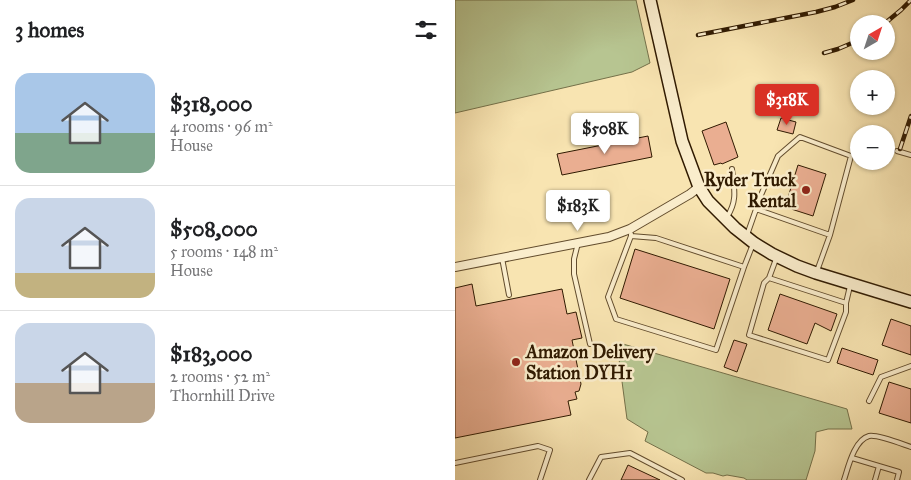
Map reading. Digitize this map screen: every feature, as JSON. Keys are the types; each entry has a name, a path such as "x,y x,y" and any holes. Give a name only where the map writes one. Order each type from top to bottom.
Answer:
{"street":[{"path":"650,0 681,141 699,187 708,201 725,219 750,240 777,257 816,273 911,302"},
{"path":"455,267 630,233 699,187"}],"lane":[{"path":"744,266 657,238 630,233 608,297 616,319 716,350 744,266 756,209 778,156 800,137 851,156 830,235 816,273"},
{"path":"897,151 911,155"},
{"path":"725,219 731,210 735,198 732,169"},
{"path":"756,209 830,235"},
{"path":"578,243 574,259 574,274 590,344"},
{"path":"777,257 769,278 765,283 749,335 828,360 846,312 846,303 851,284"},
{"path":"502,258 509,295"},
{"path":"769,278 846,303"},
{"path":"869,401 881,378 911,366"},
{"path":"844,480 857,446 862,439 868,436 875,436 911,447"},
{"path":"455,463 538,446 550,450 540,480"},
{"path":"589,480 601,457 630,452 682,480"},
{"path":"851,458 899,472 897,480"},
{"path":"875,480 879,466"}],"green space":[{"path":"455,0 636,0 650,63 632,72 455,113"},
{"path":"617,344 623,344 847,409 852,429 828,429 816,432 815,451 806,480 747,480 727,475 706,473 645,441 648,432 627,419"}],"building":[{"path":"781,118 796,122 793,134 777,130"},
{"path":"726,122 738,157 722,164 714,165 702,131"},
{"path":"648,136 652,157 562,175 557,154"},
{"name":"Ryder Truck Rental","path":"798,165 826,174 813,216 785,207"},
{"path":"635,249 730,279 714,329 620,298"},
{"name":"Amazon Delivery Station DYH1","path":"472,284 476,306 562,289 567,314 576,312 582,338 572,340 581,384 579,391 575,392 577,399 568,401 571,415 455,438 455,288"},
{"path":"780,294 837,314 831,331 815,323 807,344 768,330"},
{"path":"891,319 911,326 911,355 882,345"},
{"path":"734,340 747,344 737,372 724,367"},
{"path":"842,348 878,360 873,375 837,363"},
{"path":"889,382 911,389 911,423 879,413"},
{"path":"628,465 660,480 621,480"}],"railway":[{"path":"698,35 816,12 853,0"},
{"path":"895,15 911,0"},
{"path":"824,53 850,44"},
{"path":"900,149 911,116"}],"place":[{"name":"Ryder Truck Rental","path":"806,190"},
{"name":"Amazon Delivery Station DYH1","path":"516,362"}]}
